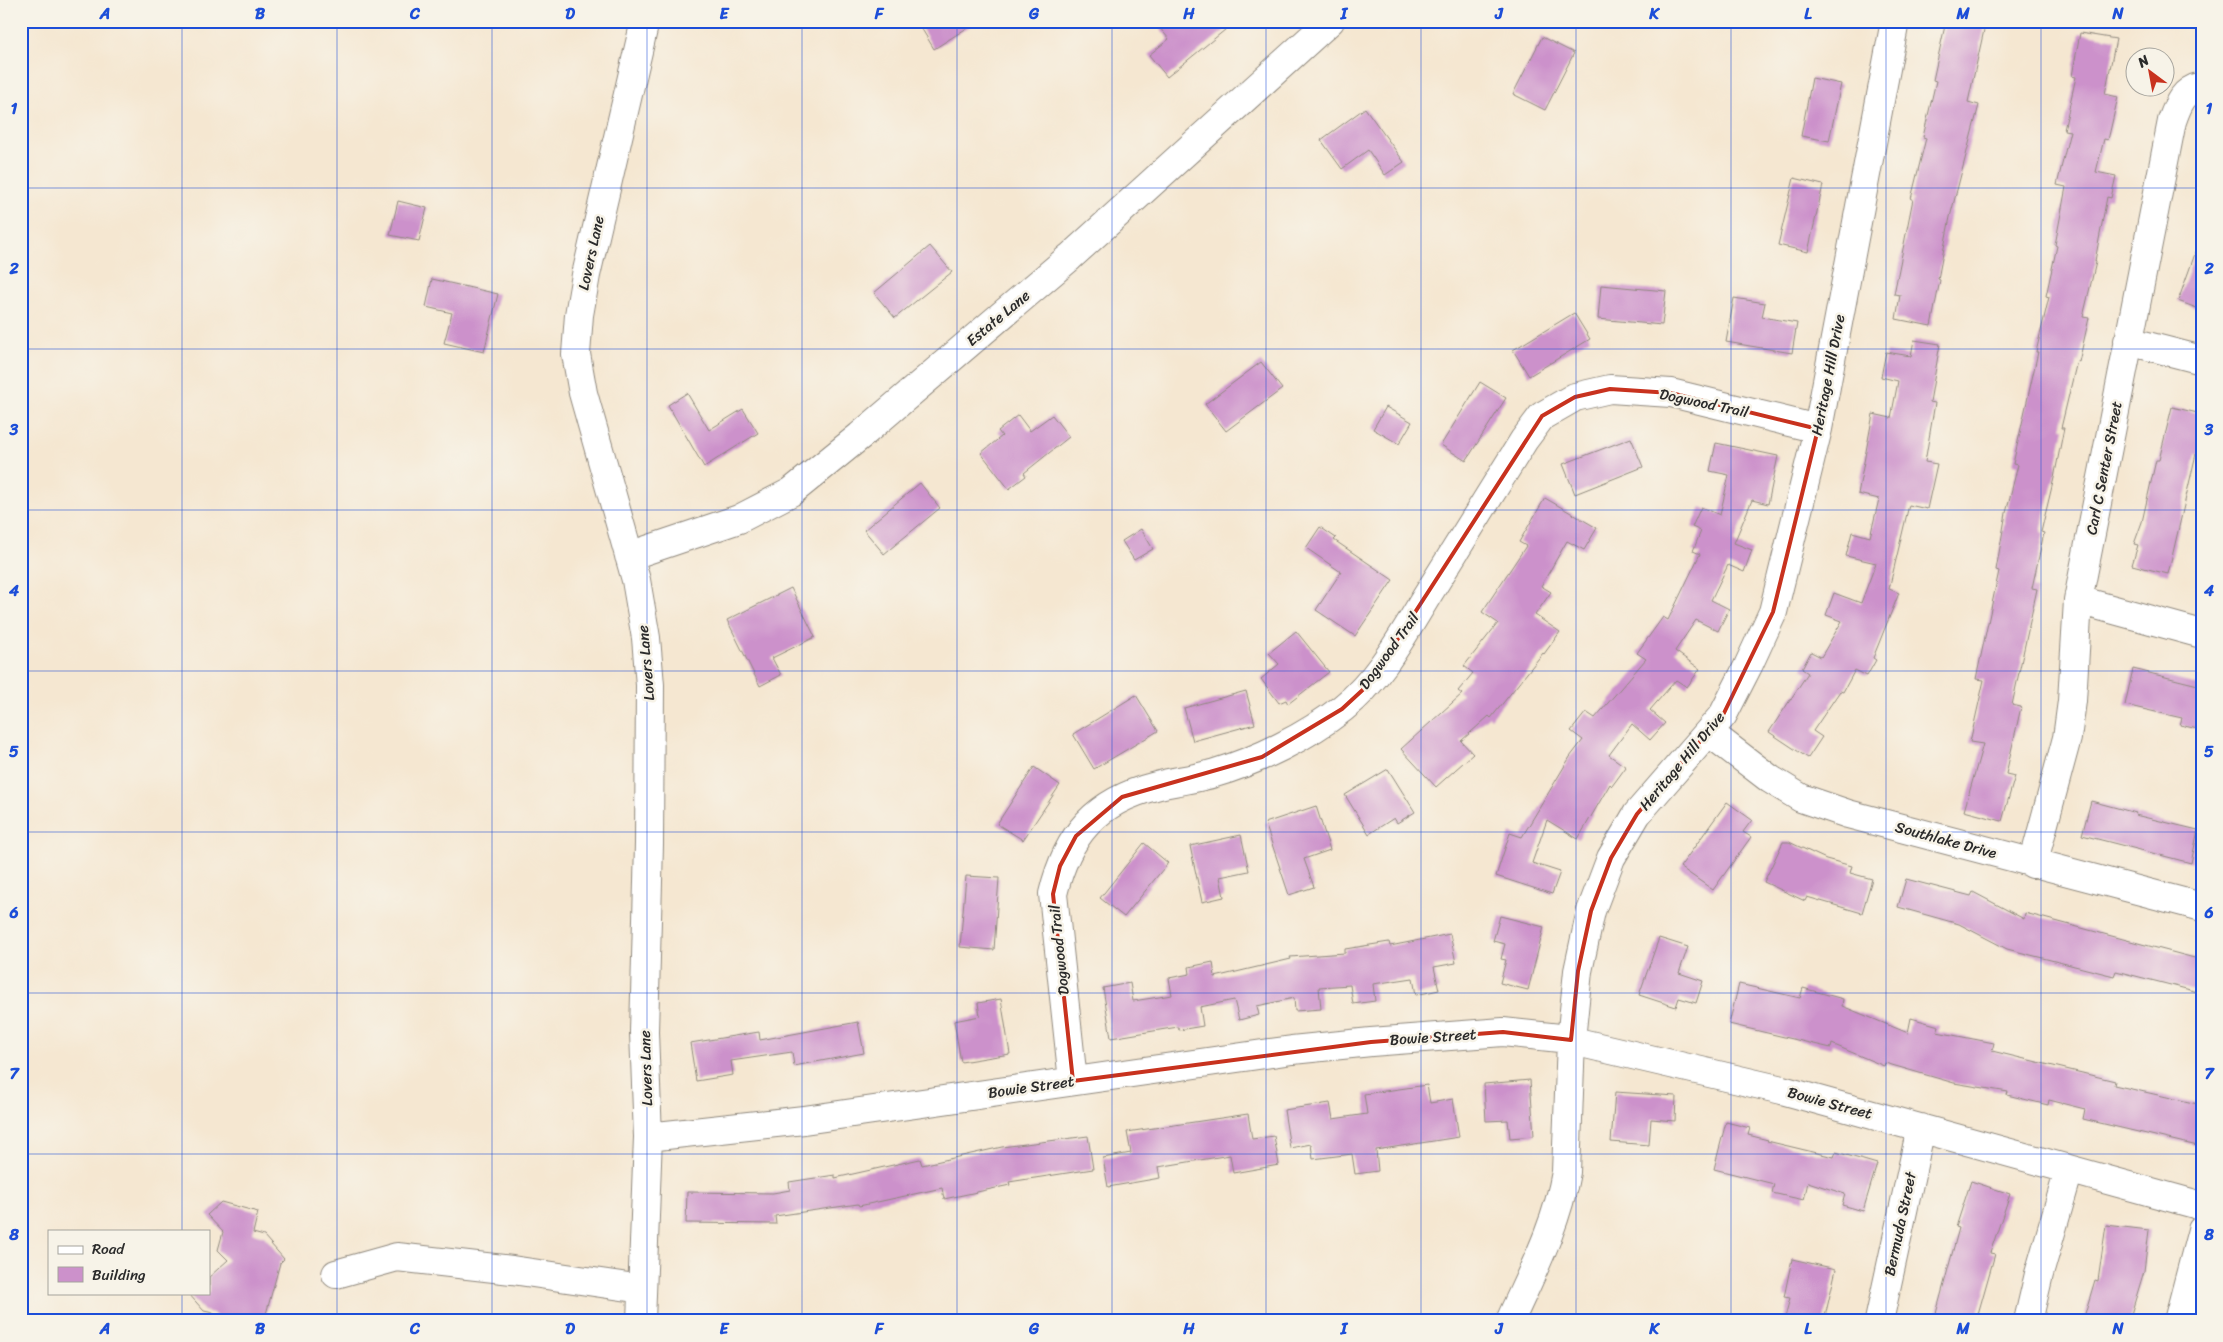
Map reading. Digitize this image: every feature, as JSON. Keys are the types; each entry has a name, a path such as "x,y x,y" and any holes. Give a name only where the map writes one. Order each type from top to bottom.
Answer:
{"street":[{"name":"Lovers Lane","path":"641,1321 648,1137 644,1032 650,844 650,685 646,638 636,580 584,394 576,354 578,315 586,275 645,21"},
{"name":"Estate Lane","path":"628,556 738,519 791,492 860,436 1070,257 1330,21"},
{"name":"Heritage Hill Drive","path":"1510,1321 1550,1231 1562,1194 1566,1172 1571,1040 1578,971 1591,911 1610,858 1637,814 1710,733 1723,715 1773,612 1818,429 1894,21"},
{"name":"Carl C Senter Street","path":"2033,864 2068,738 2078,600 2172,121 2180,99 2192,88 2202,86"},
{"path":"2128,341 2202,360"},
{"name":"Dogwood Trail","path":"1073,1081 1053,894 1060,866 1076,836 1094,818 1122,797 1154,786 1214,774 1262,757 1342,709 1368,685 1400,640 1519,448 1542,416 1575,397 1610,389 1671,392 1818,429"},
{"path":"2078,600 2202,634"},
{"name":"Southlake Drive","path":"1710,733 1770,779 1801,798 1848,814 2202,907"},
{"name":"Bowie Street","path":"648,1137 804,1120 1292,1050 1503,1032 1571,1040 1782,1090 2202,1206"},
{"name":"Bermuda Street","path":"1879,1321 1921,1128"},
{"path":"2028,1321 2039,1274 2069,1170"},
{"path":"2178,1321 2202,1230"},
{"path":"336,1274 397,1257 512,1270 642,1289"}],"highlighted area":[{"path":"1610,389 1671,393 1818,429 1773,612 1723,715 1637,814 1611,858 1591,911 1578,971 1571,1040 1503,1032 1371,1042 1073,1081 1053,894 1060,866 1076,836 1122,797 1262,757 1342,709 1368,685 1542,416 1575,397"}],"building":[{"path":"917,21 978,21 934,49"},
{"path":"1154,21 1236,21 1167,77 1149,55 1169,39"},
{"path":"1946,21 1986,21 1968,102 1979,105 1950,217 1931,326 1896,319 1900,295 1894,294 1913,199 1911,199 1926,138 1923,137 1936,81 1933,80"},
{"path":"2080,33 2116,39 2105,94 2118,97 2108,140 2104,139 2096,172 2116,176 2111,198 2107,197 2096,262 2083,317 2089,318 2061,428 2064,428 2041,532 2044,533 2032,588 2037,589 2012,705 2021,707 2006,774 2015,776 2002,821 1964,811 1983,744 1970,742 1984,680 1976,679 1999,571 1996,570 2006,513 2018,465 2013,464 2049,297 2046,296 2057,246 2055,245 2066,187 2057,185 2070,131 2064,130 2076,77 2072,76"},
{"path":"1542,37 1574,53 1545,110 1513,94"},
{"path":"1812,78 1841,84 1829,141 1801,136"},
{"path":"1365,108 1404,162 1385,175 1368,150 1342,169 1321,140"},
{"path":"1794,178 1823,185 1808,252 1778,245"},
{"path":"398,201 427,208 419,241 390,235"},
{"path":"2200,240 2202,241 2202,310 2178,301"},
{"path":"930,246 952,272 895,318 874,293"},
{"path":"432,279 498,294 484,352 444,343 452,313 426,307"},
{"path":"1601,285 1666,291 1662,325 1598,319"},
{"path":"1734,298 1765,303 1762,317 1797,323 1792,353 1726,342"},
{"path":"1574,313 1590,339 1529,376 1513,350"},
{"path":"1914,340 1940,344 1930,402 1935,403 1925,462 1937,464 1927,509 1909,505 1889,589 1899,593 1873,658 1876,660 1867,676 1855,670 1843,692 1840,691 1813,731 1822,737 1808,758 1769,732 1808,673 1802,669 1811,652 1821,657 1842,621 1826,615 1834,593 1861,603 1876,563 1846,556 1852,532 1870,537 1879,499 1858,494 1873,414 1891,418 1898,381 1881,377 1886,352 1911,356"},
{"path":"1261,362 1282,389 1226,431 1205,404"},
{"path":"1480,382 1506,398 1466,461 1441,445"},
{"path":"687,393 709,430 743,409 758,433 704,467 668,405"},
{"path":"1386,407 1412,422 1399,444 1373,429"},
{"path":"2172,407 2202,414 2202,456 2196,454 2168,574 2132,565 2138,545 2134,544 2142,522 2156,460 2159,460"},
{"path":"1018,415 1030,431 1052,415 1069,437 1024,473 1026,476 1009,489 981,453 1002,436 998,431"},
{"path":"1631,438 1643,467 1575,494 1563,464"},
{"path":"1716,443 1778,456 1768,504 1752,500 1734,543 1752,550 1744,572 1728,565 1711,600 1729,609 1718,631 1696,620 1675,651 1700,669 1687,687 1676,680 1650,710 1665,723 1650,740 1632,724 1609,755 1626,767 1612,786 1610,784 1578,839 1547,820 1532,863 1560,872 1552,894 1496,876 1510,833 1522,837 1570,757 1583,740 1571,731 1586,712 1595,718 1646,659 1637,653 1663,617 1668,620 1700,554 1693,551 1701,531 1692,527 1701,507 1720,515 1729,475 1710,471"},
{"path":"920,483 940,508 884,554 864,530"},
{"path":"1545,498 1597,528 1584,550 1567,541 1541,586 1551,592 1535,615 1560,632 1491,718 1489,716 1461,741 1473,754 1436,787 1401,749 1462,694 1458,691 1473,673 1464,666 1498,623 1482,612 1526,546 1519,542"},
{"path":"1320,527 1336,538 1334,540 1393,580 1355,636 1316,610 1341,572 1306,548"},
{"path":"1141,529 1153,549 1134,560 1122,541"},
{"path":"791,588 815,637 772,658 781,675 760,686 727,620"},
{"path":"1296,631 1329,672 1288,704 1286,700 1279,703 1261,679 1279,664 1269,653"},
{"path":"2133,669 2202,686 2202,730 2180,725 2182,718 2125,705"},
{"path":"1246,691 1255,724 1193,741 1184,708"},
{"path":"1136,695 1158,731 1094,769 1073,734"},
{"path":"1034,767 1060,785 1023,840 997,824"},
{"path":"1388,769 1415,812 1397,823 1394,818 1369,834 1345,795"},
{"path":"2091,801 2136,813 2135,815 2198,830 2191,863 2082,835"},
{"path":"1727,802 1752,820 1743,832 1751,837 1713,890 1680,867"},
{"path":"1316,806 1330,850 1304,859 1314,887 1289,895 1265,823"},
{"path":"1241,835 1249,871 1220,877 1224,897 1202,902 1190,846"},
{"path":"1783,842 1789,842 1826,859 1852,866 1850,873 1872,879 1862,913 1807,897 1805,901 1764,882"},
{"path":"1144,843 1168,863 1124,917 1100,898"},
{"path":"966,876 999,878 994,950 960,947"},
{"path":"1906,879 1971,896 1973,892 2024,919 2025,913 2202,960 2202,993 2116,971 2114,976 2007,949 1959,924 1898,907"},
{"path":"1500,916 1544,927 1528,990 1500,983 1506,960 1501,959 1505,944 1493,941"},
{"path":"1450,934 1456,963 1434,967 1439,990 1416,995 1413,978 1373,984 1375,1001 1353,1004 1350,985 1319,987 1321,1009 1295,1011 1294,998 1257,1006 1259,1015 1239,1020 1234,1000 1200,1007 1203,1026 1179,1030 1178,1027 1111,1038 1103,988 1130,983 1133,1001 1172,995 1169,978 1190,974 1189,967 1213,962 1215,977 1291,959 1290,957 1345,953 1345,949 1389,942 1390,946"},
{"path":"1659,938 1688,947 1679,973 1703,981 1696,1003 1679,998 1676,1007 1639,995"},
{"path":"1739,984 1800,998 1803,988 1843,999 1842,1006 1908,1033 1911,1018 1939,1026 1937,1032 1994,1043 1992,1051 2115,1081 2114,1085 2202,1105 2202,1147 2083,1119 2085,1109 2049,1100 2048,1105 2007,1095 2008,1092 1954,1083 1885,1063 1884,1066 1832,1044 1831,1048 1729,1024"},
{"path":"1001,999 1010,1054 961,1062 954,1021 980,1016 978,1003"},
{"path":"858,1022 864,1053 794,1066 792,1052 731,1061 733,1075 696,1081 690,1043 759,1032 760,1040"},
{"path":"1530,1080 1534,1136 1510,1138 1508,1120 1486,1121 1484,1084"},
{"path":"1427,1085 1430,1103 1453,1099 1459,1137 1376,1150 1378,1171 1355,1174 1352,1154 1313,1159 1311,1144 1290,1148 1284,1110 1330,1103 1333,1119 1367,1114 1364,1094"},
{"path":"1615,1092 1676,1096 1675,1121 1651,1119 1649,1145 1611,1142"},
{"path":"1248,1114 1252,1139 1274,1136 1279,1165 1233,1173 1230,1155 1158,1167 1160,1178 1108,1187 1103,1158 1131,1153 1127,1132"},
{"path":"1726,1122 1750,1128 1748,1135 1767,1141 1834,1157 1836,1152 1877,1164 1863,1211 1842,1205 1845,1194 1808,1182 1804,1200 1772,1193 1774,1184 1714,1169"},
{"path":"1088,1136 1093,1169 1009,1182 1010,1185 944,1199 942,1188 859,1206 858,1204 775,1216 776,1224 686,1223 687,1192 773,1193 790,1190 789,1182 835,1175 835,1178 920,1159 922,1165 1002,1147"},
{"path":"1971,1181 2010,1194 1990,1253 1995,1254 1976,1321 1934,1321 1959,1228 1956,1227"},
{"path":"221,1202 258,1212 253,1233 264,1236 284,1259 280,1263 266,1314 258,1321 220,1321 213,1313 204,1311 189,1294 210,1294 210,1276 228,1260 218,1250 223,1232 207,1215"},
{"path":"2106,1225 2149,1230 2144,1271 2129,1321 2098,1321 2084,1317 2095,1280 2098,1281"},
{"path":"1792,1259 1836,1269 1824,1321 1784,1321 1790,1298 1784,1297"}]}
